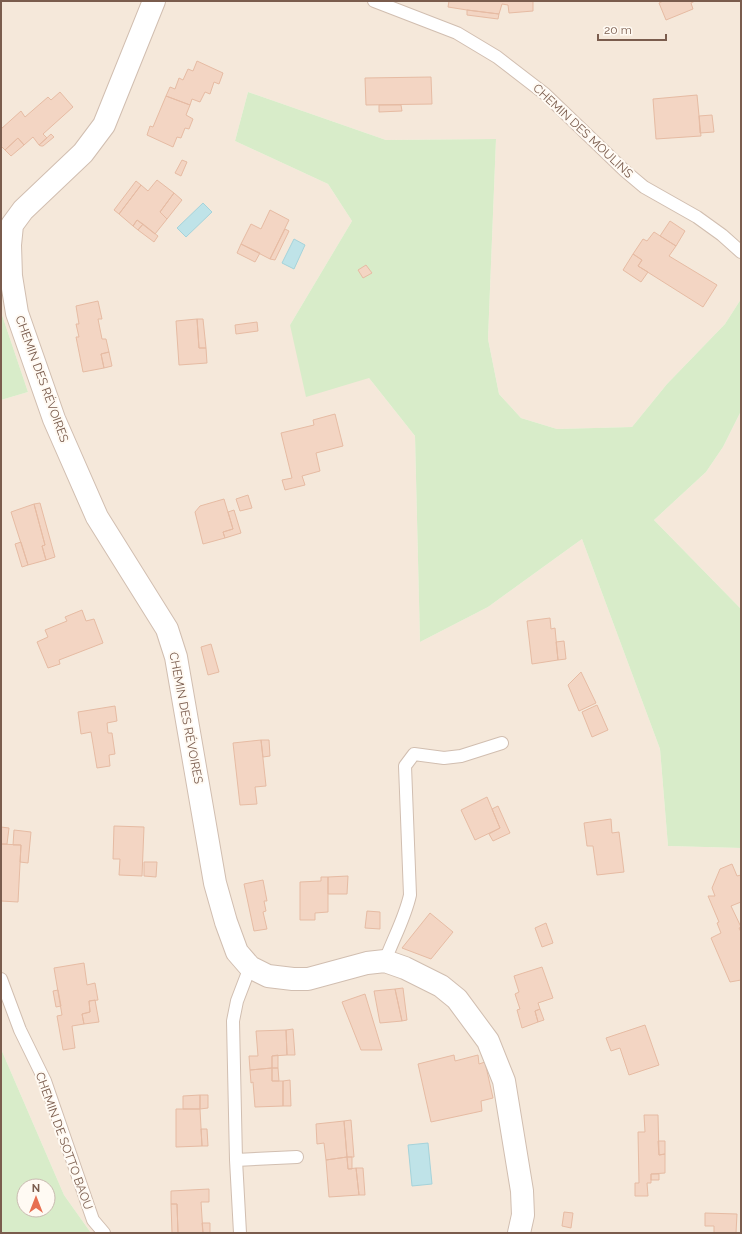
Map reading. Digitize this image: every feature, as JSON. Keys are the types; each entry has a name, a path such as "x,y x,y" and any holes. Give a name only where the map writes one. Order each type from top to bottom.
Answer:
{"street":[{"name":"CHEMIN DES RÉVOIRES","path":"154,1 104,125 96,138 83,154 23,210 12,225 10,245 11,276 17,313 54,419 97,516 167,629 176,657 215,883 226,922 237,952 250,967 268,976 293,979 308,979 367,963 385,961 405,968 441,986 457,999 488,1041 504,1081 519,1164 522,1191 523,1215 519,1233"}],"lane":[{"name":"CHEMIN DES MOULINS","path":"374,1 457,33 497,57 545,94 639,183 697,216 741,252"},
{"path":"385,961 393,938 406,911 410,895 405,766 414,754 444,758 461,756 502,743"},
{"path":"240,1233 236,1160 233,1022 237,1001 250,967"},
{"name":"CHEMIN DE SOTTO BAOU","path":"1,980 20,1030 45,1081 93,1220 104,1233"},
{"path":"236,1160 297,1157"}],"shaded area":[{"path":"1,1 741,1 741,299 725,324 667,384 632,427 557,429 521,418 499,394 488,339 496,139 386,140 248,92 235,141 328,184 352,221 290,325 369,378 415,436 420,642 488,607 582,539 660,749 668,846 741,848 741,1233 91,1233 64,1195 1,1049 1,400 28,392 2,315"},
{"path":"741,411 741,609 654,520 706,472 723,447"}],"green space":[{"path":"248,92 386,140 496,139 488,339 499,394 521,418 557,429 632,427 667,384 725,324 741,299 741,411 723,447 706,472 654,520 741,609 741,848 668,846 660,749 582,539 488,607 420,642 415,436 369,378 306,397 290,325 352,221 328,184 235,141"},
{"path":"1,294 2,315 28,392 1,400"},
{"path":"1,1049 64,1195 91,1233 1,1233"}],"water":[{"path":"203,203 212,212 186,237 177,228"},
{"path":"294,239 305,245 294,269 282,263"},
{"path":"428,1143 432,1184 412,1186 408,1145"}],"building":[{"path":"449,1 533,1 533,11 509,13 508,5 502,4 499,14 448,7"},
{"path":"663,1 695,1 691,3 693,9 666,20 659,3"},
{"path":"467,10 499,14 498,19 467,15"},
{"path":"197,61 223,73 219,84 214,82 210,94 205,92 200,102 192,99 190,105 166,96 170,87 175,89 179,78 183,80 188,69 193,71"},
{"path":"431,77 432,104 366,105 365,78"},
{"path":"60,92 73,107 43,134 47,138 39,145 33,137 24,145 18,138 5,150 1,146 1,129 21,111 25,117 48,97 51,100"},
{"path":"697,95 701,136 656,139 653,99"},
{"path":"166,96 190,105 186,115 193,119 189,129 185,128 181,138 177,137 173,147 147,135 150,126 153,127"},
{"path":"379,105 401,105 402,111 379,112"},
{"path":"712,115 714,132 700,133 699,116"},
{"path":"51,134 54,137 43,146 39,145"},
{"path":"18,138 24,145 11,156 5,150"},
{"path":"182,160 187,162 181,176 175,173"},
{"path":"157,180 174,193 160,212 167,219 155,234 137,220 133,226 119,214 141,185 148,191"},
{"path":"136,181 141,185 119,214 114,210"},
{"path":"174,193 182,200 167,219 160,212"},
{"path":"270,210 289,220 270,259 241,244 251,224 261,229"},
{"path":"137,220 143,224 138,230 133,226"},
{"path":"670,221 685,231 676,246 660,236"},
{"path":"143,224 158,236 154,242 138,230"},
{"path":"285,229 289,231 275,260 270,259"},
{"path":"654,232 676,246 669,256 717,285 703,307 638,266 642,260 633,254 643,239 647,241"},
{"path":"241,244 260,253 255,262 237,253"},
{"path":"633,254 642,260 638,266 648,272 641,282 623,270"},
{"path":"366,265 372,273 363,278 358,270"},
{"path":"98,301 102,319 98,319 102,339 106,339 109,352 101,354 104,368 83,372 76,337 79,337 76,324 79,324 76,306"},
{"path":"197,319 203,319 206,348 199,348"},
{"path":"197,319 199,348 206,348 207,363 179,365 176,321"},
{"path":"257,322 258,331 236,334 235,325"},
{"path":"109,352 112,366 104,368 101,354"},
{"path":"335,414 343,446 316,453 320,471 302,476 305,485 285,490 282,480 292,478 281,433 314,425 313,420"},
{"path":"248,495 252,508 240,511 236,499"},
{"path":"224,499 233,529 223,532 225,538 203,544 195,512 200,506"},
{"path":"40,503 55,557 46,560 42,546 45,545 34,504"},
{"path":"34,504 45,545 42,546 46,560 28,565 11,512"},
{"path":"234,510 241,533 225,538 223,532 233,529 228,512"},
{"path":"21,542 28,565 22,567 15,544"},
{"path":"82,610 86,621 94,619 103,643 59,660 60,664 48,668 37,642 48,637 45,630 67,621 65,617"},
{"path":"550,618 551,629 555,628 558,660 532,664 527,621"},
{"path":"564,641 566,659 558,660 556,642"},
{"path":"211,644 219,672 208,675 201,647"},
{"path":"581,672 596,703 579,711 568,685"},
{"path":"597,705 608,730 592,737 582,712"},
{"path":"115,706 117,721 107,723 108,733 112,733 115,754 109,755 110,766 97,768 91,732 81,734 78,712"},
{"path":"261,740 266,786 255,787 257,804 240,805 233,743"},
{"path":"261,740 269,740 270,756 263,757"},
{"path":"487,797 500,828 475,840 461,810"},
{"path":"498,806 510,833 493,841 489,834 500,828 492,809"},
{"path":"611,819 612,833 619,832 624,872 597,875 593,846 587,846 584,823"},
{"path":"114,826 144,827 142,876 119,875 120,859 113,859"},
{"path":"1,827 9,828 7,844 1,844"},
{"path":"14,830 31,832 28,863 20,862 21,845 13,845"},
{"path":"1,844 21,845 18,902 1,901"},
{"path":"144,862 157,862 156,877 144,876"},
{"path":"732,864 737,876 741,875 741,902 731,906 741,927 739,928 741,932 741,980 730,982 711,938 721,933 717,923 719,922 708,896 715,896 712,888 720,869"},
{"path":"348,876 347,894 328,894 328,877"},
{"path":"321,877 328,877 328,912 315,913 315,920 300,920 300,882 321,881"},
{"path":"263,880 267,901 264,901 266,911 263,912 267,929 254,931 244,884"},
{"path":"367,911 380,912 380,929 365,928"},
{"path":"430,913 453,932 431,959 402,948"},
{"path":"546,923 553,943 542,947 535,928"},
{"path":"84,963 87,985 95,983 98,1000 89,1001 90,1012 82,1014 84,1024 72,1026 75,1048 63,1050 57,1016 62,1015 54,968"},
{"path":"542,967 553,998 538,1003 540,1009 535,1011 538,1022 522,1028 517,1010 520,1009 515,994 519,992 514,976"},
{"path":"403,988 407,1020 402,1021 395,989"},
{"path":"395,989 402,1021 380,1023 374,991"},
{"path":"58,990 61,1006 56,1007 53,991"},
{"path":"365,994 382,1050 361,1050 342,1002"},
{"path":"95,1000 99,1022 84,1024 82,1014 90,1012 89,1001"},
{"path":"540,1009 544,1020 538,1022 535,1011"},
{"path":"645,1025 659,1065 629,1075 620,1048 611,1051 606,1038"},
{"path":"293,1029 295,1055 287,1055 286,1030"},
{"path":"286,1030 287,1055 272,1056 272,1068 250,1070 249,1056 258,1056 256,1031"},
{"path":"278,1055 278,1068 272,1068 272,1056"},
{"path":"454,1055 455,1061 478,1055 479,1064 485,1062 493,1098 481,1101 482,1111 431,1122 418,1064"},
{"path":"272,1068 278,1068 279,1081 272,1081"},
{"path":"272,1068 272,1081 283,1081 283,1106 255,1107 253,1082 251,1083 250,1070"},
{"path":"290,1080 291,1106 283,1106 283,1081"},
{"path":"200,1095 200,1109 183,1109 183,1096"},
{"path":"200,1095 208,1095 208,1108 200,1109"},
{"path":"176,1109 200,1109 202,1146 176,1147"},
{"path":"644,1115 658,1115 659,1155 665,1154 665,1173 651,1174 651,1183 647,1183 648,1196 635,1196 635,1183 639,1183 638,1132 645,1132"},
{"path":"351,1120 354,1157 347,1157 344,1121"},
{"path":"344,1121 347,1157 326,1160 324,1143 317,1144 316,1124"},
{"path":"201,1129 207,1129 208,1146 202,1146"},
{"path":"658,1141 665,1141 665,1154 659,1155"},
{"path":"347,1157 352,1157 352,1169 348,1169"},
{"path":"347,1157 348,1169 356,1168 359,1195 329,1197 326,1160"},
{"path":"356,1168 363,1168 365,1195 359,1195"},
{"path":"651,1174 659,1174 659,1180 651,1180"},
{"path":"209,1189 209,1202 201,1202 203,1233 178,1233 177,1204 171,1204 171,1191"},
{"path":"171,1204 177,1204 178,1233 172,1233"},
{"path":"564,1212 573,1213 571,1228 562,1226"},
{"path":"705,1213 737,1214 736,1233 714,1233 714,1226 705,1226"},
{"path":"202,1223 210,1223 210,1233 203,1233"}]}
